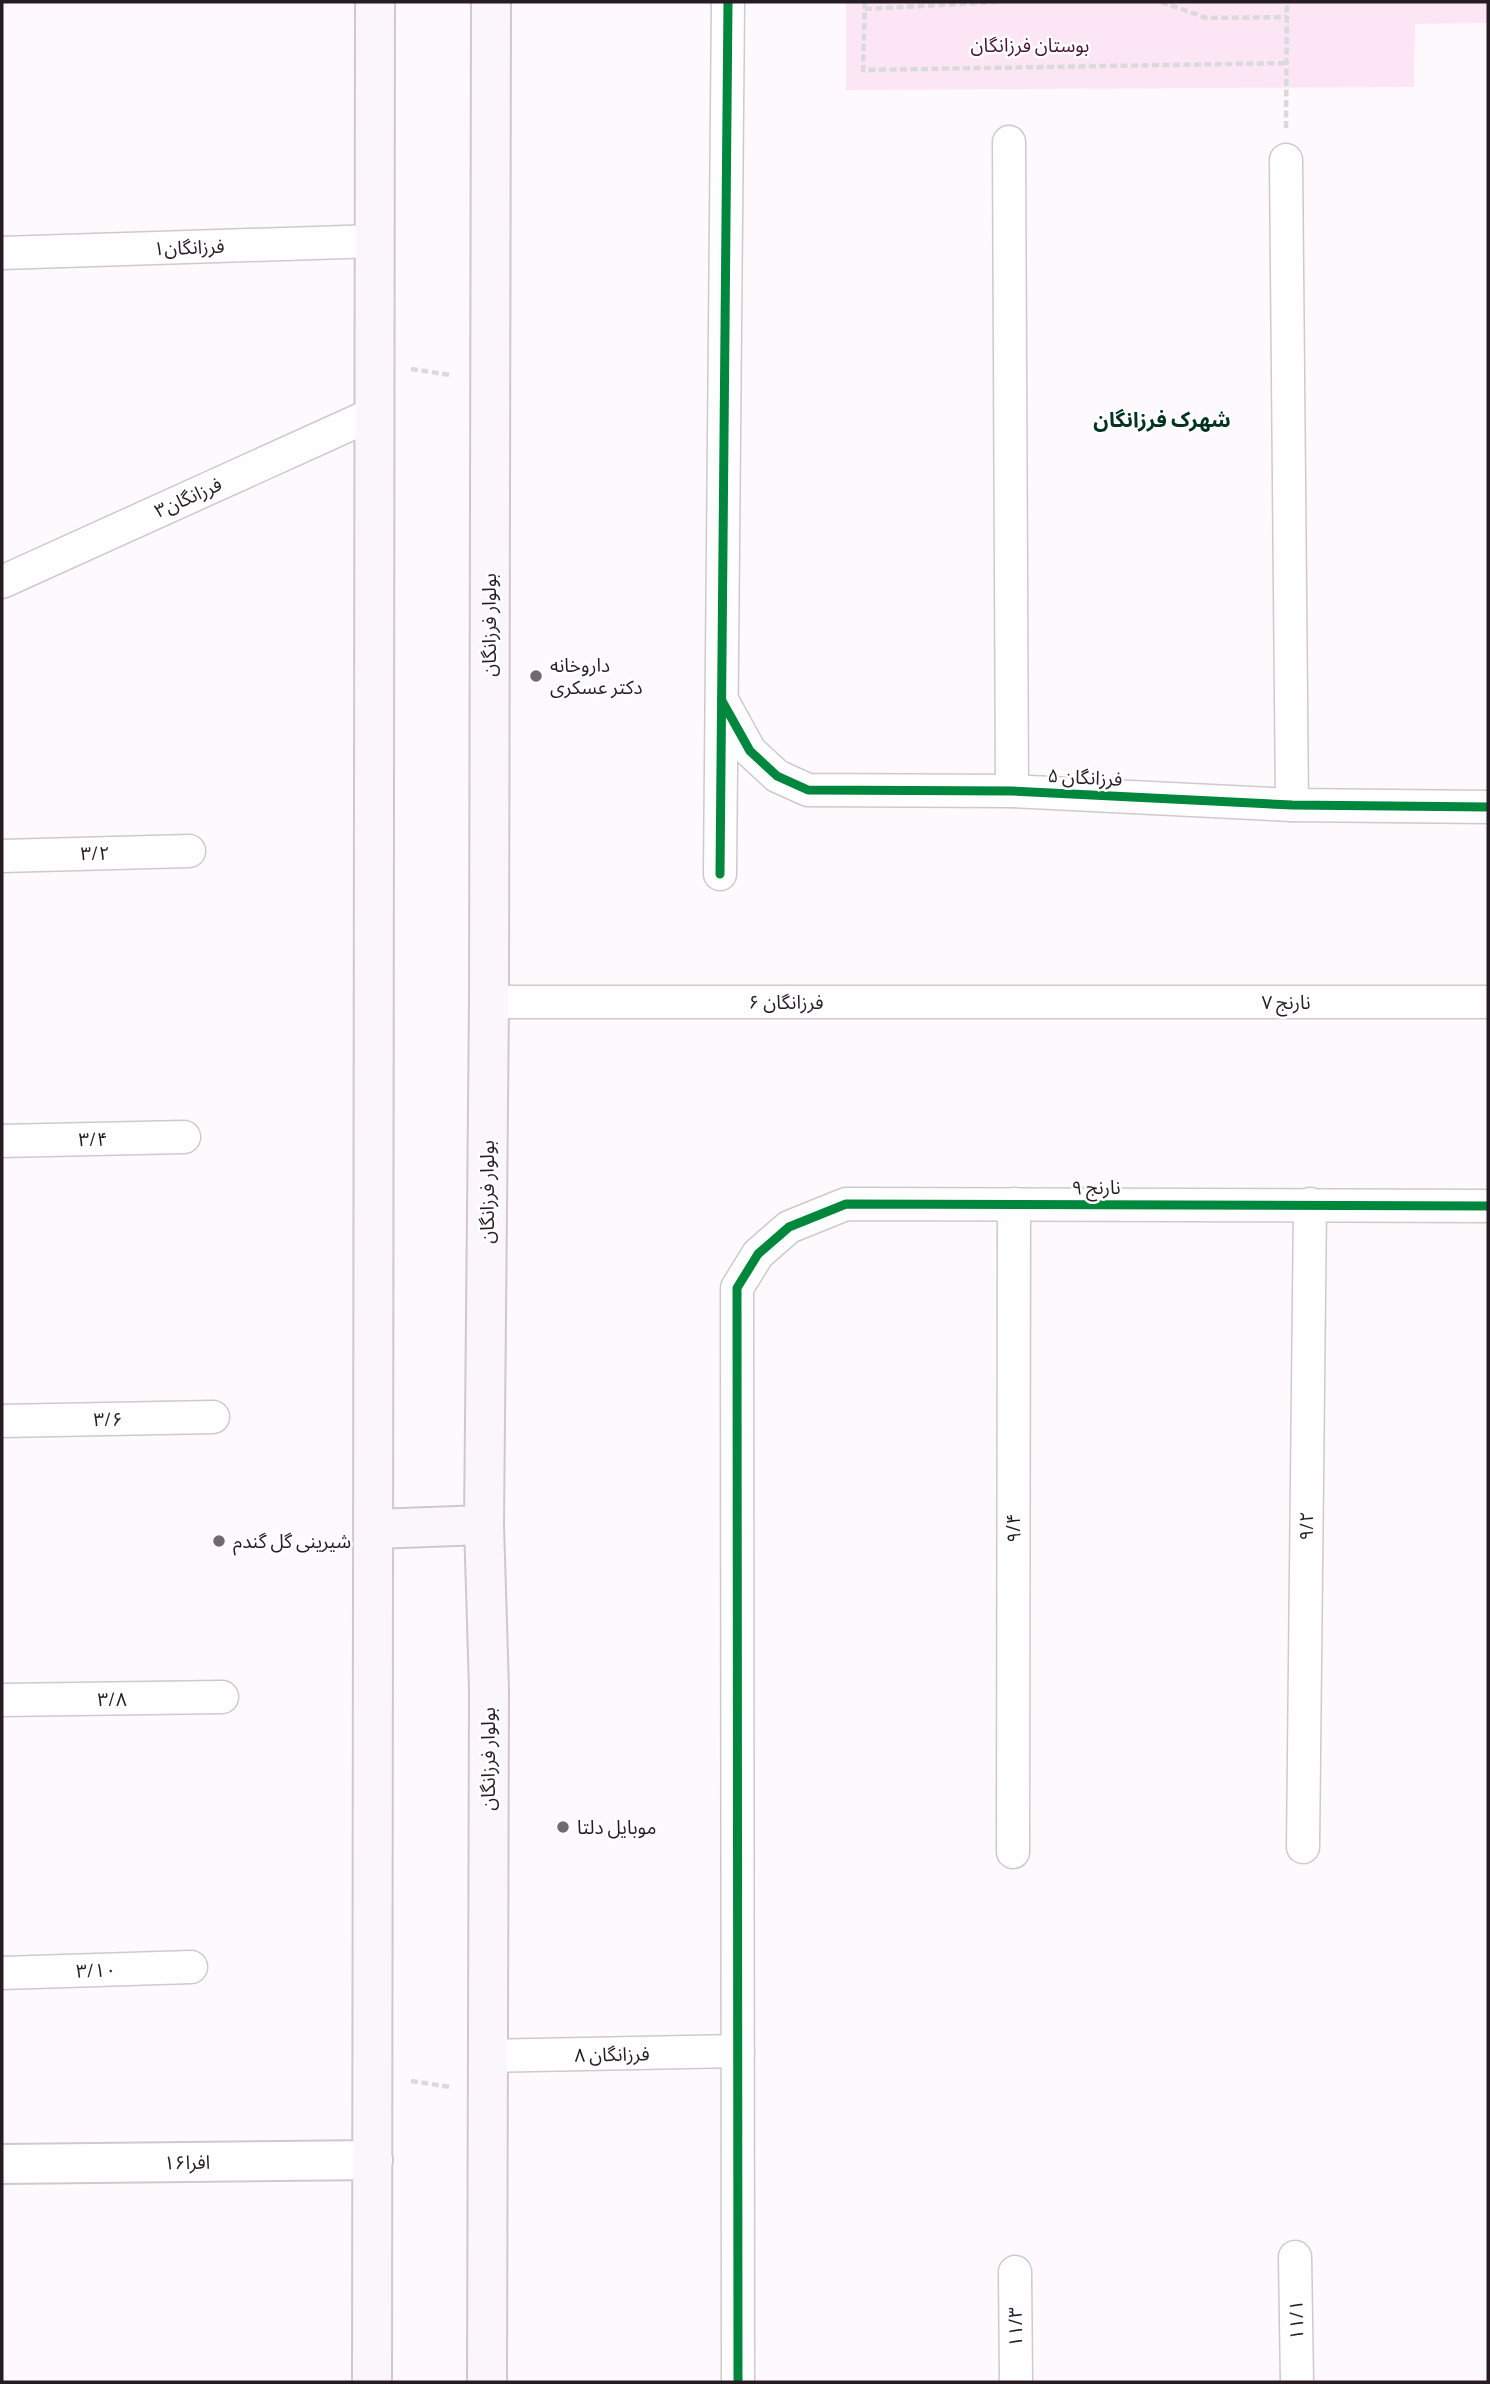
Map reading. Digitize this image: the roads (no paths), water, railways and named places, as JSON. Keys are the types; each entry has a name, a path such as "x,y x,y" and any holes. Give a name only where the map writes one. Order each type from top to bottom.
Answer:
{"main road":[{"path":"372,2382 376,2"},
{"name":"بولوار فرزانگان","path":"487,2382 489,1689 485,1525 491,2"},
{"path":"374,1529 485,1525"}],"street":[{"path":"720,874 728,2"},
{"path":"1009,142 1012,791"},
{"path":"1286,160 1292,805"},
{"name":"فرزانگان۱","path":"2,253 375,241"},
{"name":"فرزانگان۳","path":"2,582 375,412"},
{"name":"فرزانگان ۵","path":"722,700 750,751 777,776 808,790 1012,791 1292,805 1488,807"},
{"name":"۳/۲","path":"2,856 189,851"},
{"name":"فرزانگان ۶","path":"489,1002 1084,1002"},
{"name":"نارنج ۷","path":"1084,1002 1488,1002"},
{"name":"۳/۴","path":"2,1141 184,1137"},
{"name":"نارنج ۹","path":"738,2051 737,1288 758,1254 789,1227 846,1204 1488,1206"},
{"name":"۹/۴","path":"1013,1204 1013,1852"},
{"name":"۹/۲","path":"1303,1847 1310,1205"},
{"name":"۳/۶","path":"2,1421 214,1417"},
{"name":"۳/۸","path":"2,1700 222,1697"},
{"name":"۳/۱۰","path":"2,1973 191,1967"},
{"path":"738,2051 738,2382"},
{"name":"فرزانگان ۸","path":"486,2074 738,2051"},
{"name":"۱۶افرا","path":"2,2164 373,2160"},
{"name":"۱۱/۱","path":"1295,2257 1297,2382"},
{"name":"۱۱/۳","path":"1015,2272 1016,2382"}],"place":[{"name":"داروخانه دکتر عسکری","path":"536,676"},
{"name":"شیرینی گل گندم","path":"219,1541"},
{"name":"موبایل دلتا","path":"563,1827"}],"district":[{"name":"شهرک فرزانگان","path":"1162,420"}],"park label":[{"name":"بوستان فرزانگان","path":"1030,45"}]}
